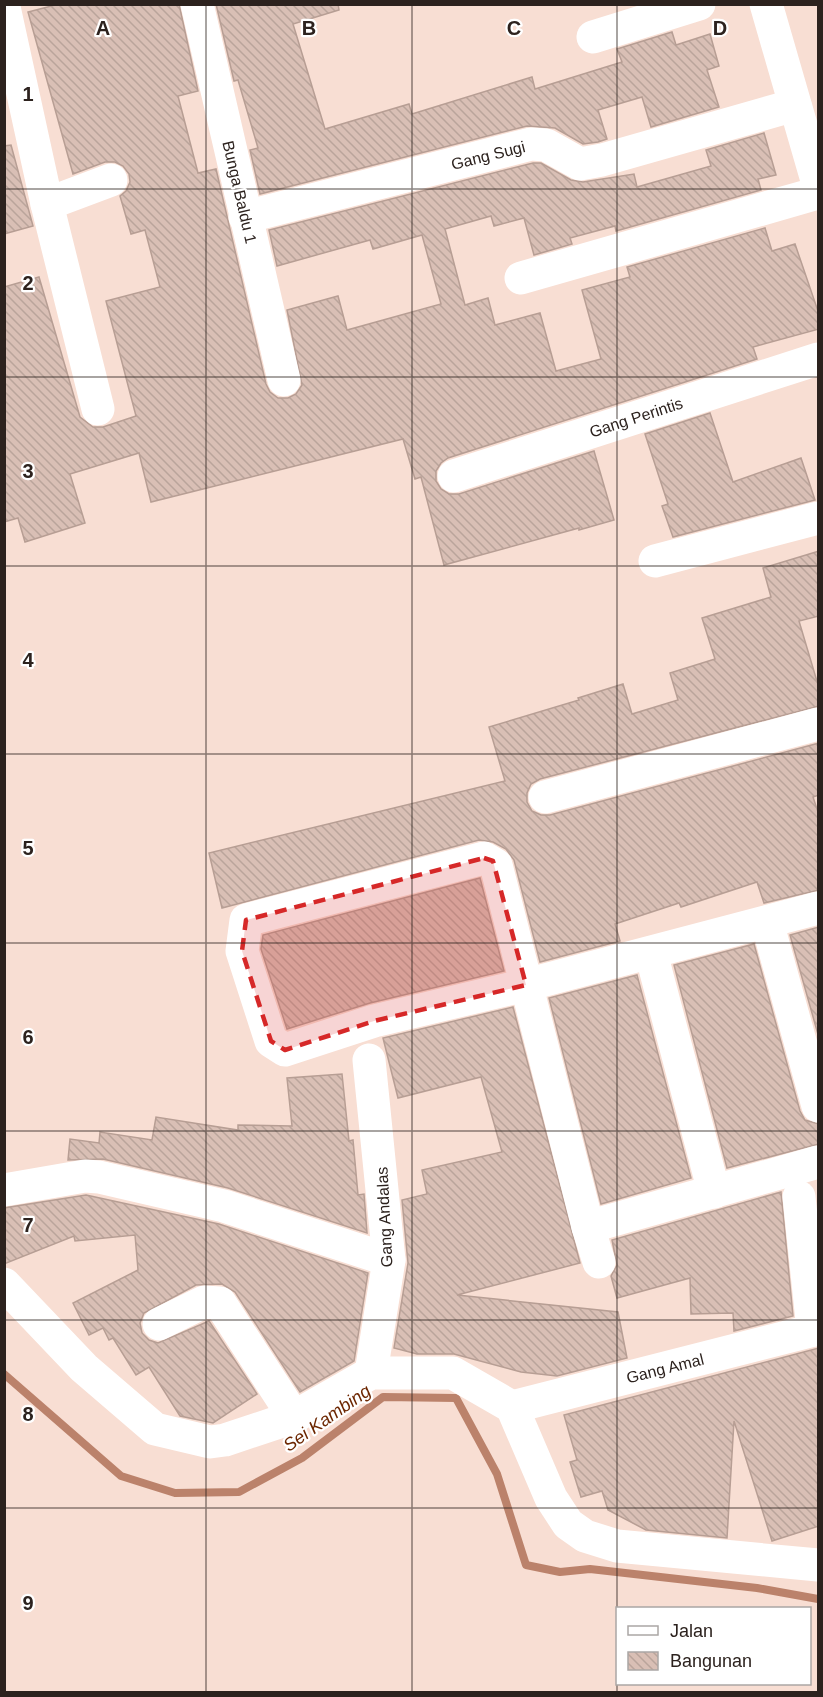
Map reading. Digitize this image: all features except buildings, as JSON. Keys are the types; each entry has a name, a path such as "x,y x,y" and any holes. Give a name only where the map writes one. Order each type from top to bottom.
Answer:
{"street":[{"name":"Bunga Baldu 1","path":"197,4 284,380"},
{"path":"593,37 699,4"},
{"path":"766,4 819,184"},
{"path":"4,7 47,204 98,409"},
{"name":"Gang Sugi","path":"245,217 531,144 546,145 580,164 602,160 795,105"},
{"path":"47,204 111,180"},
{"path":"521,278 819,193"},
{"name":"Gang Perintis","path":"454,476 819,359"},
{"path":"655,561 819,518"},
{"path":"545,797 819,724"},
{"path":"599,1262 588,1227 526,985 496,865 484,858 246,920 242,951 271,1041 285,1050 374,1021 526,985 819,908"},
{"path":"767,922 819,1106"},
{"path":"651,953 714,1192"},
{"name":"Gang Andalas","path":"369,1060 389,1260 371,1373"},
{"path":"588,1227 819,1162"},
{"path":"4,1190 85,1176 99,1177 225,1206 389,1260"},
{"path":"799,1197 816,1329"},
{"path":"4,1284 84,1368 155,1429 210,1442 225,1440 294,1417 371,1373 453,1373 512,1407 551,1498 568,1524 585,1536 617,1546 819,1564"},
{"path":"159,1324 204,1302 220,1303 294,1417"},
{"name":"Gang Amal","path":"512,1407 816,1329"}],"highlighted area":[{"path":"484,858 493,861 526,985 374,1021 285,1050 271,1041 242,951 246,920"}],"waterway":[{"name":"Sei Kambing","path":"4,1374 121,1476 175,1493 239,1492 302,1458 383,1397 456,1398 497,1474 526,1565 560,1572 590,1569 757,1588 818,1599"}]}
